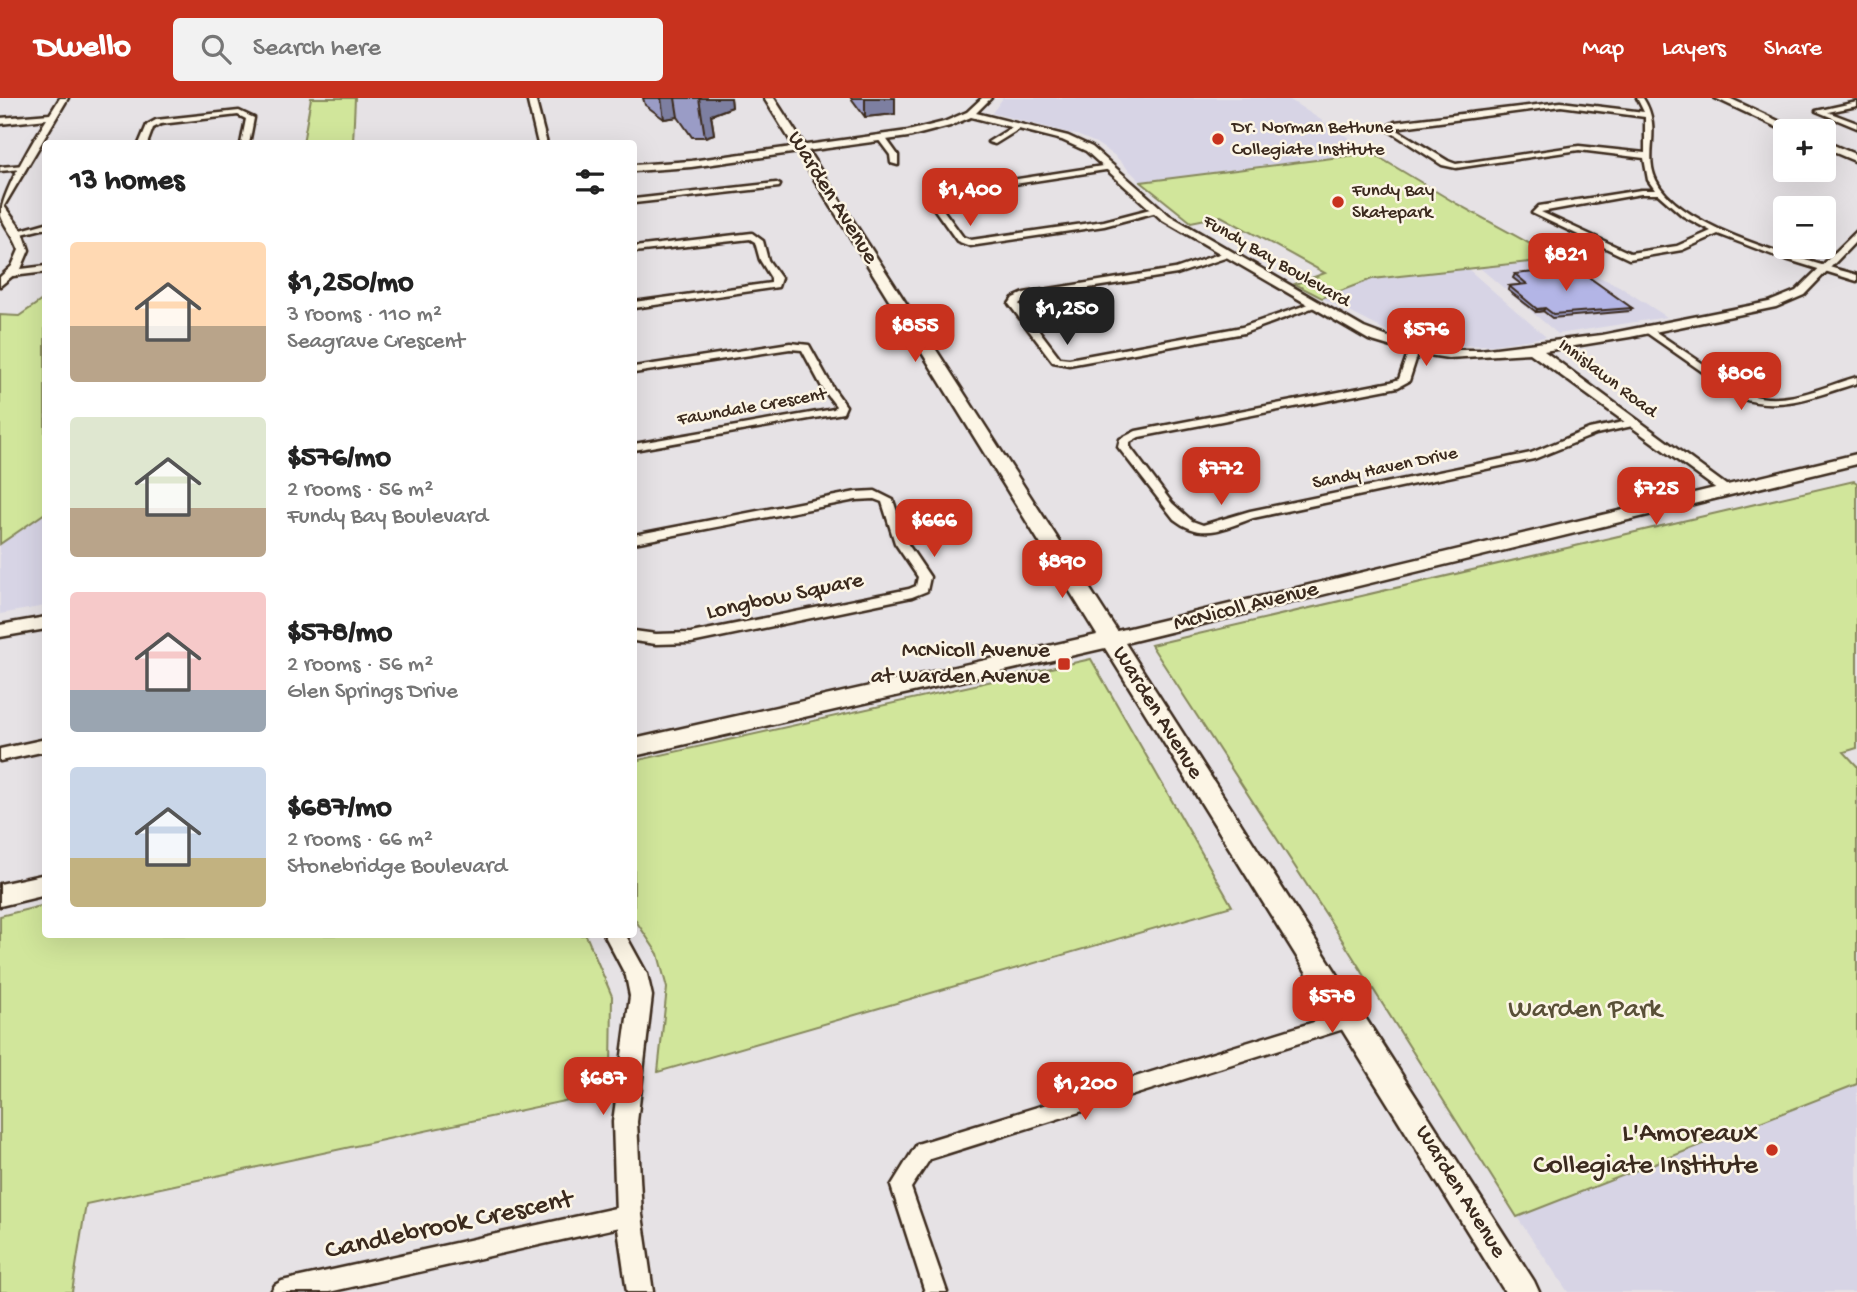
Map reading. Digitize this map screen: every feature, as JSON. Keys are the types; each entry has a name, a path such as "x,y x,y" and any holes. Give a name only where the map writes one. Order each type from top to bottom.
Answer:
{"main road":[{"name":"Warden Avenue","path":"769,98 1523,1292"},
{"path":"1720,98 1773,122"},
{"path":"1836,149 1857,159"},
{"name":"McNicoll Avenue","path":"637,747 1111,639 1854,462"},
{"path":"0,895 42,885"}],"street":[{"path":"0,283 13,273 24,250 18,232 0,206 64,98"},
{"path":"531,98 541,140"},
{"path":"637,168 801,150 925,131 970,114 986,98"},
{"path":"1640,98 1650,115 1650,174 1659,192 1682,211 1718,231 1857,278"},
{"path":"1649,156 1579,148 1456,166 1444,163 1389,128 1395,124 1561,104 1650,115"},
{"path":"1857,104 1820,111 1857,127"},
{"path":"145,140 150,127 159,122 239,113 250,118 246,140"},
{"name":"Fundy Bay Boulevard","path":"970,114 1075,142 1092,150 1154,210 1360,331 1414,350 1473,355 1534,349 1647,330 1788,300 1800,293 1857,234"},
{"path":"0,121 54,116"},
{"path":"992,142 1020,127"},
{"path":"882,139 894,155 895,163"},
{"path":"0,169 22,167"},
{"path":"1109,167 940,194 932,200 960,239 970,243 1104,223 1154,210"},
{"path":"637,201 776,185"},
{"path":"1659,192 1641,192 1539,208 1536,213 1629,256 1679,248 1718,231"},
{"path":"18,232 42,226"},
{"path":"637,250 752,236 759,241 764,260 776,278 775,285 768,287 637,305"},
{"path":"1228,254 1177,271 1024,296 1016,299 1014,304 1057,360 1069,362 1244,330 1315,305"},
{"path":"13,273 42,269"},
{"path":"1647,330 1744,396 1761,402 1780,401 1857,380"},
{"name":"Fawndale Crescent","path":"637,370 790,346 806,346 828,389 841,406 839,411 833,413 637,446"},
{"name":"Innislawn Road","path":"1534,349 1725,491"},
{"name":"Sandy Haven Drive","path":"1414,350 1404,381 1394,385 1136,434 1125,441 1124,447 1178,518 1196,528 1534,456 1593,431 1633,422"},
{"name":"Longbow Square","path":"637,538 856,496 875,495 887,500 901,542 924,577 922,588 912,593 722,633 681,640 637,636"},
{"path":"0,631 42,624"},
{"path":"0,755 42,746"},
{"path":"616,938 636,974 641,996 625,1122 629,1215 640,1292"},
{"path":"936,1292 901,1186 924,1151 1350,1020"},
{"name":"Candlebrook Crescent","path":"282,1292 629,1215"}],"shaded area":[{"name":"Dr. Norman Bethune Collegiate Institute","path":"1003,98 1287,98 1372,153 1141,182 1114,155 1096,143 1077,135 992,113"},
{"path":"1558,259 1617,285 1667,317 1558,334 1480,268"},
{"path":"1468,269 1546,337 1492,345 1450,346 1417,342 1385,330 1322,298 1372,279"},
{"path":"42,515 42,607 0,614 0,544"},
{"name":"L'Amoreaux Collegiate Institute","path":"1857,1084 1857,1292 1568,1292 1517,1217"}],"green space":[{"path":"311,98 355,98 353,140 304,140"},
{"path":"1372,153 1457,204 1558,259 1372,279 1322,298 1295,284 1325,273 1221,216 1191,222 1141,182"},
{"path":"42,300 42,515 0,544 0,315 19,316"},
{"name":"Warden Park","path":"1854,481 1857,483 1857,748 1844,752 1857,766 1857,1084 1517,1217 1327,916 1151,645"},
{"path":"1091,659 1232,906 658,1072 667,988 658,954 637,922 637,760"},
{"path":"42,906 42,938 587,938 612,996 611,1070 606,1092 86,1204 72,1292 0,1292 0,916"}],"building":[{"path":"1544,271 1553,277 1583,273 1632,308 1553,314 1545,308 1537,309 1509,286 1527,284 1515,274"}],"place":[{"name":"Dr. Norman Bethune Collegiate Institute","path":"1218,139"},
{"name":"Fundy Bay Skatepark","path":"1338,202"},
{"name":"McNicoll Avenue at Warden Avenue","path":"1064,664"},
{"name":"L'Amoreaux Collegiate Institute","path":"1772,1150"}]}
